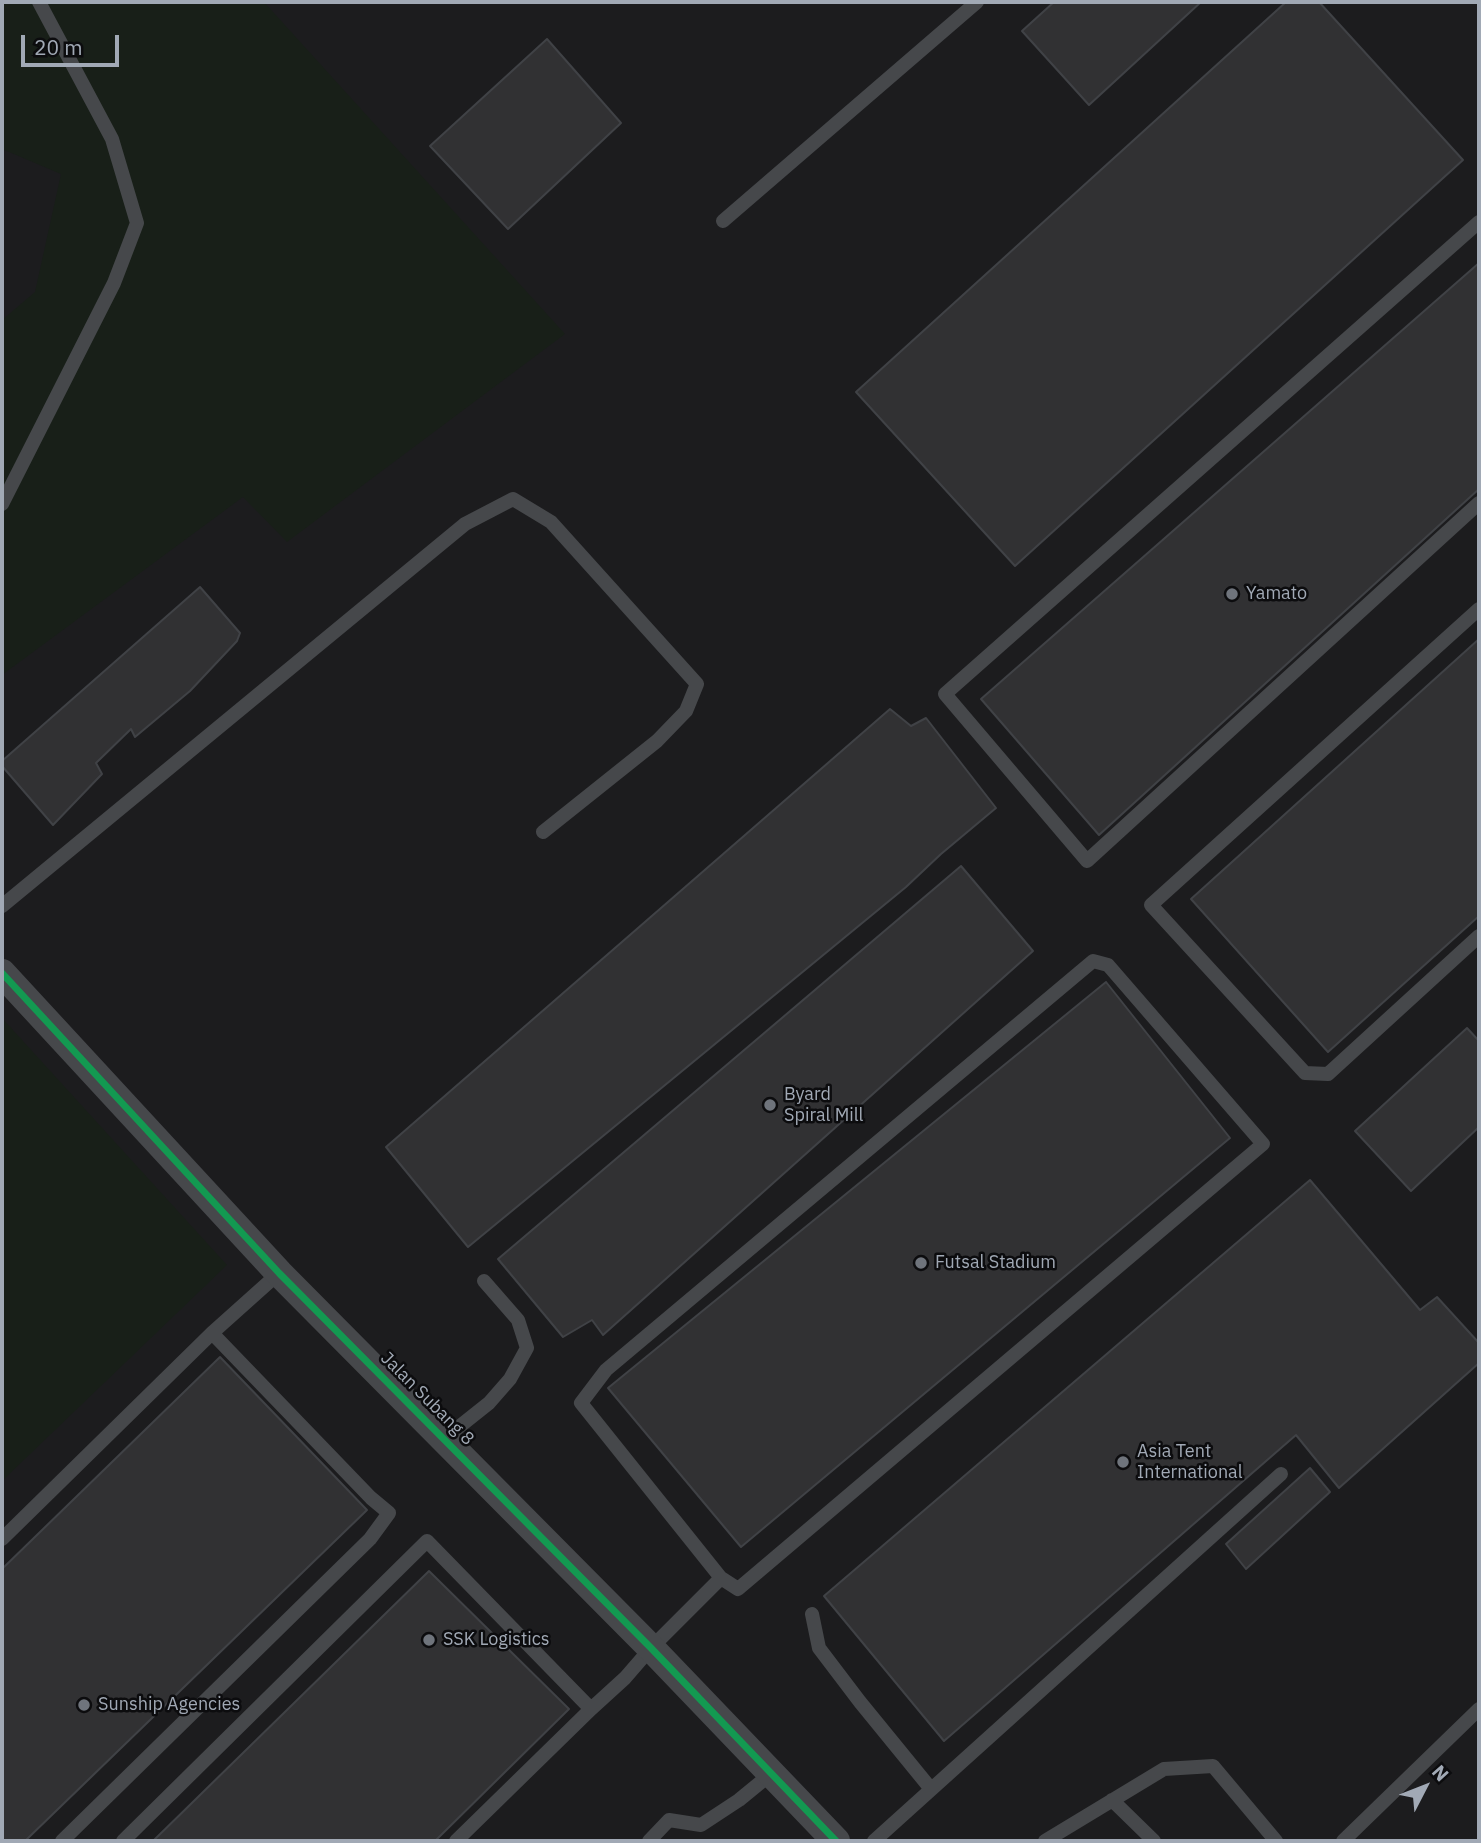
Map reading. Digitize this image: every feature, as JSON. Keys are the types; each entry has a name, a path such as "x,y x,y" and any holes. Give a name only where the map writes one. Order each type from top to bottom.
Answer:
{"street":[{"name":"Jalan Subang 8","path":"2,974 279,1273 651,1648 836,1841"}],"lane":[{"path":"2,504 114,283 137,223 112,139 39,2"},
{"path":"723,221 976,2"},
{"path":"1479,222 945,694 1087,861 1479,503"},
{"path":"2,906 465,524 513,499 551,523 697,684 685,711 657,741 543,832"},
{"path":"1479,609 1152,905 1305,1073 1328,1074 1479,936"},
{"path":"1093,961 1108,965 1263,1144 738,1589 720,1578 581,1403 606,1370 1093,961"},
{"path":"2,1539 212,1333 279,1273"},
{"path":"445,1438 489,1403 510,1380 527,1348 518,1320 484,1281"},
{"path":"62,1841 370,1539 389,1513 371,1499 212,1333"},
{"path":"874,1841 1281,1474"},
{"path":"123,1841 427,1541 590,1709"},
{"path":"456,1841 625,1678 720,1578"},
{"path":"812,1614 819,1648 931,1789"},
{"path":"1343,1841 1479,1709"},
{"path":"1045,1841 1164,1769 1213,1766 1276,1841"},
{"path":"649,1841 669,1820 701,1825 739,1800 772,1773"},
{"path":"1112,1800 1154,1841"}],"shaded area":[{"path":"2,2 1479,2 1479,1841 2,1841"},
{"path":"2,2 264,2 565,334 287,542 243,497 2,675 2,320 35,292 61,174 2,149"},
{"path":"2,1018 227,1265 2,1481"}],"building":[{"path":"1054,2 1201,2 1089,105 1022,31"},
{"path":"1286,2 1319,2 1463,160 1015,566 856,392"},
{"path":"547,39 621,123 508,229 430,146"},
{"name":"Yamato","path":"1479,263 1479,489 1099,835 981,699"},
{"path":"200,587 240,633 237,641 190,691 135,737 131,729 96,763 102,774 53,825 2,766 2,761"},
{"path":"1479,639 1479,916 1328,1052 1191,899"},
{"path":"890,709 911,726 926,718 996,808 906,887 468,1247 386,1147"},
{"name":"Byard Spiral Mill","path":"961,866 1033,951 603,1335 592,1320 563,1337 498,1259"},
{"name":"Futsal Stadium","path":"1106,982 1230,1138 741,1547 608,1388"},
{"path":"1467,1028 1479,1041 1479,1127 1411,1191 1355,1131"},
{"name":"Asia Tent International","path":"1310,1180 1420,1310 1437,1297 1479,1343 1479,1363 1339,1488 1296,1435 944,1741 824,1596"},
{"name":"Sunship Agencies","path":"220,1357 367,1510 25,1841 2,1841 2,1569"},
{"path":"1310,1468 1330,1492 1246,1569 1226,1544"},
{"name":"SSK Logistics","path":"429,1571 569,1709 435,1841 153,1841"}],"cycle path":[{"path":"2,973 279,1273 651,1648 836,1841"}],"place":[{"name":"Yamato","path":"1232,594"},
{"name":"Byard Spiral Mill","path":"770,1105"},
{"name":"Futsal Stadium","path":"921,1263"},
{"name":"Asia Tent International","path":"1123,1462"},
{"name":"SSK Logistics","path":"429,1640"},
{"name":"Sunship Agencies","path":"84,1705"}]}
